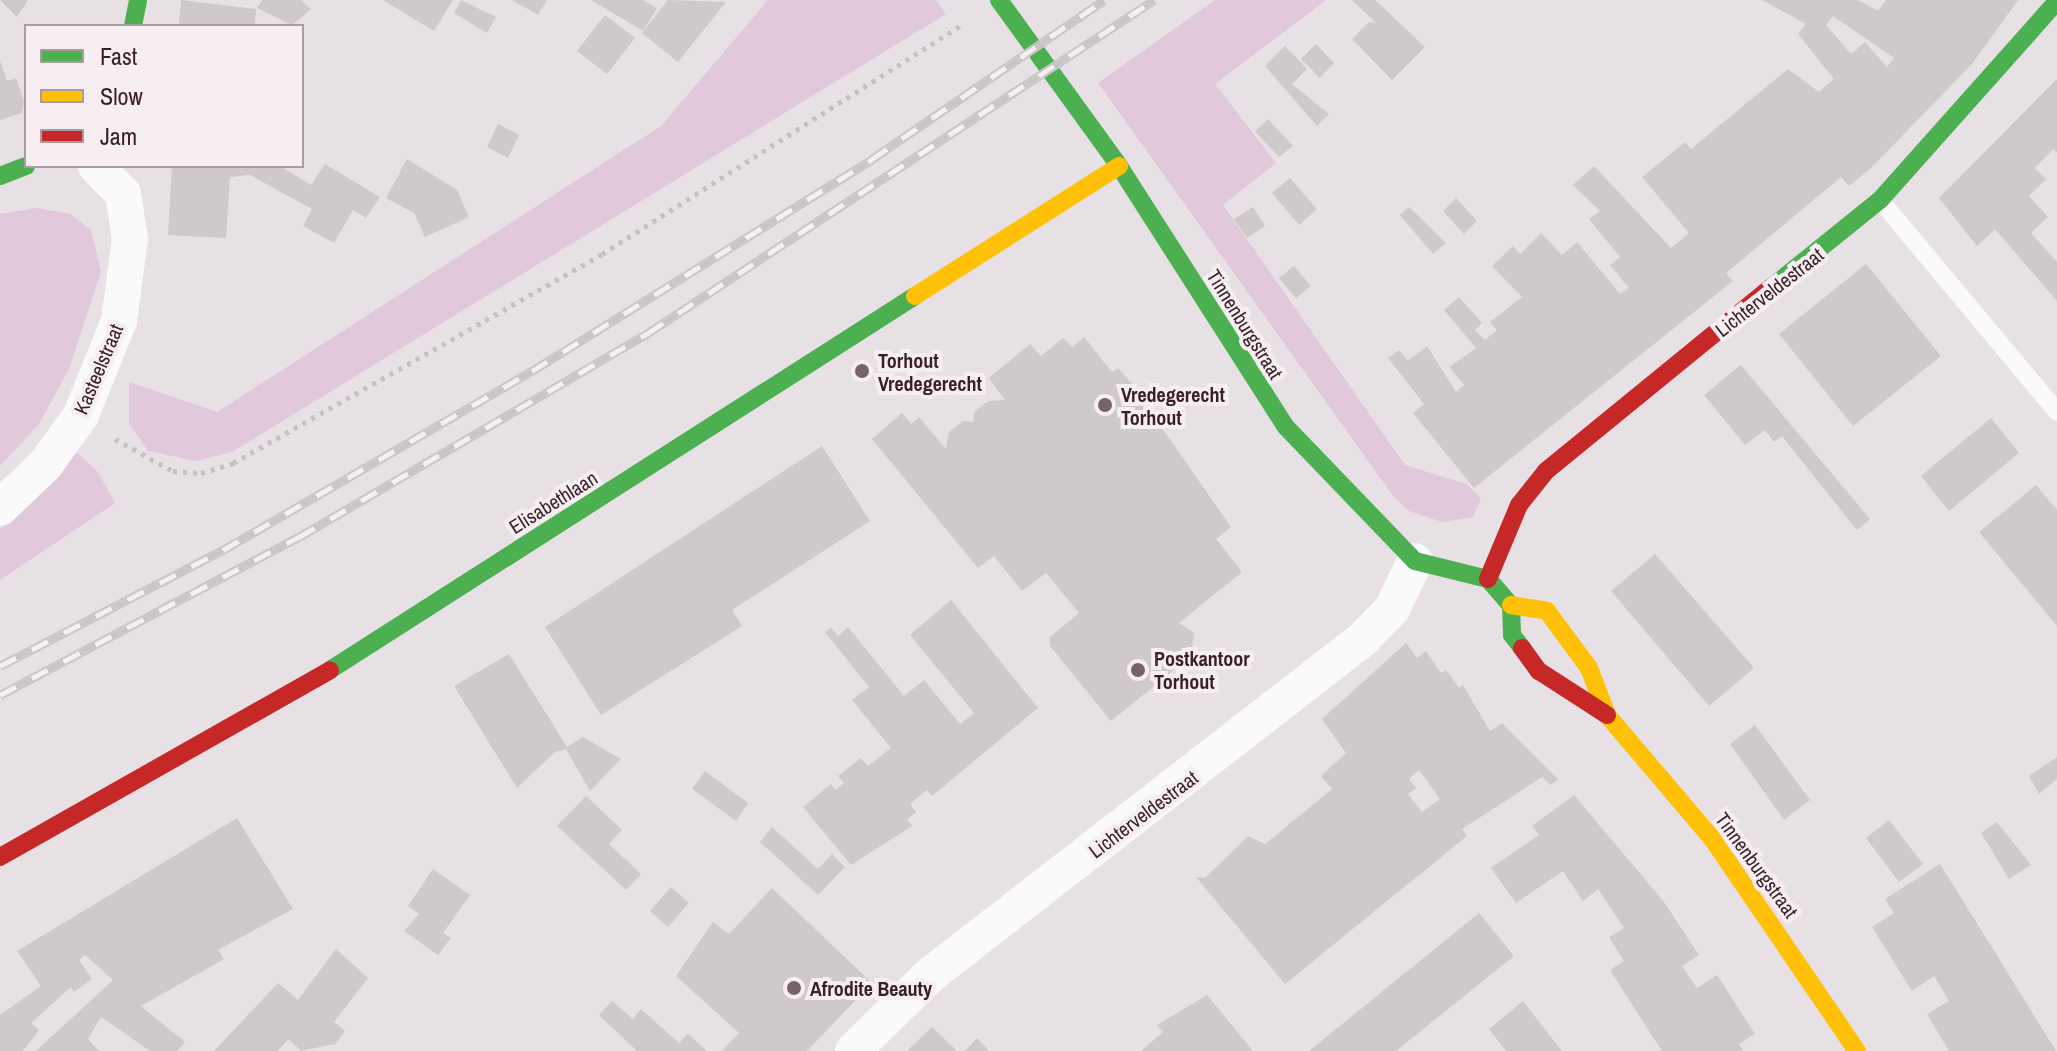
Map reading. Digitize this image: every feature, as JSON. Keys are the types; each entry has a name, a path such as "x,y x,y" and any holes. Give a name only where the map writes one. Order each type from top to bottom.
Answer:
{"street":[{"path":"133,24 138,0"},
{"name":"Tinnenburgstraat","path":"999,0 1119,166 1285,426 1415,561"},
{"name":"Lichterveldestraat","path":"1488,579 1519,505 1546,471 1880,200 2057,1"},
{"name":"Elisabethlaan","path":"0,857 345,661 1119,166"},
{"path":"0,176 24,167"},
{"name":"Kasteelstraat","path":"0,508 45,465 81,415 119,321 130,239 123,194 98,168"},
{"path":"1415,561 1488,579 1511,605"},
{"name":"Lichterveldestraat","path":"853,1051 930,975 1363,639 1392,609 1415,561"},
{"name":"Tinnenburgstraat","path":"1607,715 1589,668 1547,611 1511,605 1512,635 1539,671 1607,715 1711,837 1857,1051"}],"lane":[{"path":"1880,200 2057,412"}],"path":[{"path":"81,415 147,461 173,471 201,473 233,463 602,254 918,54"}],"shaded area":[{"path":"768,0 936,0 946,14 232,452 196,461 148,451 129,423 129,382 217,412 661,126"},
{"path":"1215,0 1326,0 1215,84 1276,163 1223,205 1405,465 1466,484 1481,498 1473,517 1442,522 1409,511 1393,496 1098,83"},
{"path":"37,208 70,214 91,230 101,271 69,369 39,424 0,466 0,214"},
{"path":"76,452 98,472 115,503 0,580 0,529"}],"building":[{"path":"0,0 28,0 17,17"},
{"path":"181,0 256,9 255,24 179,24"},
{"path":"262,0 301,0 311,9 290,24 257,8"},
{"path":"383,0 453,0 434,31"},
{"path":"461,0 496,17 487,33 454,13"},
{"path":"512,0 547,0 538,15"},
{"path":"591,0 643,0 657,8 643,31"},
{"path":"668,0 726,2 678,62 642,33"},
{"path":"1352,0 1375,0 1425,47 1392,80 1352,39 1369,22 1376,23"},
{"path":"1762,0 1858,0 1878,11 1886,0 2018,0 1972,64 1870,169 1849,186 1841,177 1726,273 1733,281 1474,488 1413,413 1424,404 1388,358 1399,350 1408,361 1427,346 1456,392 1464,385 1449,367 1476,348 1444,310 1459,297 1482,323 1475,330 1485,340 1497,330 1490,322 1522,297 1492,266 1513,246 1520,254 1541,233 1562,255 1577,242 1620,294 1629,288 1610,265 1620,257 1589,219 1600,211 1573,185 1594,166 1671,248 1689,233 1642,177 1685,142 1691,149 1788,69 1819,92 1834,79 1798,34 1806,24","holes":["1833,16 1894,58 1887,67 1865,42 1851,54 1826,25"]},
{"path":"605,15 635,38 607,74 577,51"},
{"path":"1316,44 1334,63 1320,78 1301,59"},
{"path":"1285,46 1307,69 1292,84 1329,114 1317,126 1265,66"},
{"path":"0,61 7,81 16,78 24,101 22,113 0,120"},
{"path":"2057,79 2057,153 2053,149 2035,168 2046,179 2029,196 2048,217 2031,233 2057,262 2057,301 1995,229 1977,246 1939,198"},
{"path":"1268,119 1293,146 1279,157 1255,131"},
{"path":"498,124 519,135 508,158 487,147"},
{"path":"407,159 457,190 469,217 425,237 414,213 386,198"},
{"path":"325,164 380,197 366,218 353,210 334,243 303,226 312,209 250,175 230,177 226,238 168,235 172,168 283,168 311,185"},
{"path":"1290,178 1317,209 1299,225 1272,193"},
{"path":"1456,198 1477,221 1464,234 1443,211"},
{"path":"1253,207 1265,226 1247,238 1234,219"},
{"path":"1409,207 1446,243 1433,254 1400,215"},
{"path":"1866,264 1941,356 1853,426 1779,334"},
{"path":"1294,266 1311,286 1296,298 1279,278"},
{"path":"1084,337 1112,372 1118,368 1135,387 1126,394 1131,401 1136,396 1160,425 1231,527 1216,539 1242,572 1179,623 1194,633 1192,648 1176,654 1179,666 1111,721 1050,646 1050,637 1079,613 1046,573 1022,591 994,556 978,568 872,439 902,413 911,424 919,417 946,449 949,432 963,421 973,422 974,412 988,401 1005,400 989,378 1030,344 1041,356 1063,338 1072,347"},
{"path":"1741,365 1870,519 1857,530 1782,436 1774,442 1765,430 1745,445 1704,395"},
{"path":"1991,418 2019,453 1949,511 1921,476"},
{"path":"822,446 870,521 732,610 742,626 601,715 545,627"},
{"path":"2036,485 2057,510 2057,626 1979,532"},
{"path":"1655,554 1754,668 1709,706 1611,591"},
{"path":"951,600 1038,708 932,796 927,790 910,804 916,812 907,819 912,826 851,865 803,807 831,784 835,790 844,783 838,776 861,758 868,766 891,748 852,700 869,687 825,632 831,628 838,636 848,627 904,696 924,680 960,724 974,713 910,635"},
{"path":"1406,643 1417,658 1426,651 1441,673 1446,670 1459,688 1463,685 1490,731 1502,723 1558,779 1551,785 1542,777 1462,829 1467,836 1285,984 1196,877 1205,878 1248,836 1265,844 1332,789 1321,776 1346,753 1322,719","holes":["1419,770 1440,799 1422,812 1408,794 1416,788 1409,779"]},
{"path":"509,654 567,747 583,737 621,759 590,791 566,749 555,752 517,788 454,686"},
{"path":"1755,725 1810,800 1784,820 1730,744"},
{"path":"2057,757 2057,779 2039,794 2029,776"},
{"path":"705,771 748,803 736,821 692,789"},
{"path":"1574,795 1664,902 1699,955 1682,966 1697,988 1717,975 1755,1034 1739,1044 1743,1051 1662,1051 1610,970 1624,961 1609,937 1624,928 1598,889 1583,901 1563,871 1516,903 1491,868 1539,835 1532,826"},
{"path":"586,796 622,830 609,844 641,874 626,890 557,826"},
{"path":"237,818 293,909 218,950 224,959 141,1006 185,1042 177,1051 150,1051 101,1017 88,1039 99,1051 36,1051 113,980 85,955 79,960 92,979 74,992 71,987 31,1023 39,1030 23,1051 0,1051 0,1015 41,986 17,951"},
{"path":"1889,820 1923,864 1899,882 1866,838"},
{"path":"1997,822 2031,865 2009,879 1981,833"},
{"path":"772,827 818,869 832,854 845,867 818,895 760,842"},
{"path":"1940,864 2056,1051 1949,1051 1927,1014 1949,1001 1934,976 1912,991 1872,927 1894,913 1885,899"},
{"path":"433,869 470,895 443,933 451,938 438,955 404,931 419,914 408,906"},
{"path":"671,887 689,903 668,927 650,911"},
{"path":"772,888 872,983 807,1051 722,1051 739,1033 676,976 713,922 729,934"},
{"path":"1479,913 1514,956 1396,1051 1309,1051"},
{"path":"336,949 368,978 334,1022 345,1031 335,1044 301,1051 289,1039 277,1051 214,1051 278,983 298,1000"},
{"path":"1207,995 1253,1051 1141,1051 1163,1032 1157,1025"},
{"path":"612,1001 633,1019 641,1009 679,1043 688,1034 707,1051 637,1051 599,1015"},
{"path":"1523,1001 1562,1051 1506,1051 1489,1029"},
{"path":"932,1027 957,1051 907,1051"},
{"path":"977,1038 989,1051 965,1051"}],"railway":[{"path":"0,666 223,550 532,371 872,159 1104,0"},
{"path":"0,695 299,537 648,333 1154,0"}],"traffic: fast":[{"path":"133,24 138,0"},
{"path":"999,0 1119,166 1285,426 1415,561 1488,579 1511,605 1512,635 1522,648"},
{"path":"1772,287 1880,200 2057,1"},
{"path":"0,176 24,167"},
{"path":"330,670 915,296"}],"traffic: slow":[{"path":"915,296 1119,166"},
{"path":"1511,605 1547,611 1589,668 1607,715 1711,837 1857,1051"}],"traffic: jam":[{"path":"1488,579 1519,505 1546,471 1772,287"},
{"path":"1522,648 1539,671 1607,715"},
{"path":"0,857 330,670"}],"place":[{"name":"Torhout Vredegerecht","path":"862,371"},
{"name":"Vredegerecht Torhout","path":"1105,405"},
{"name":"Postkantoor Torhout","path":"1138,670"},
{"name":"Afrodite Beauty","path":"794,988"}]}
